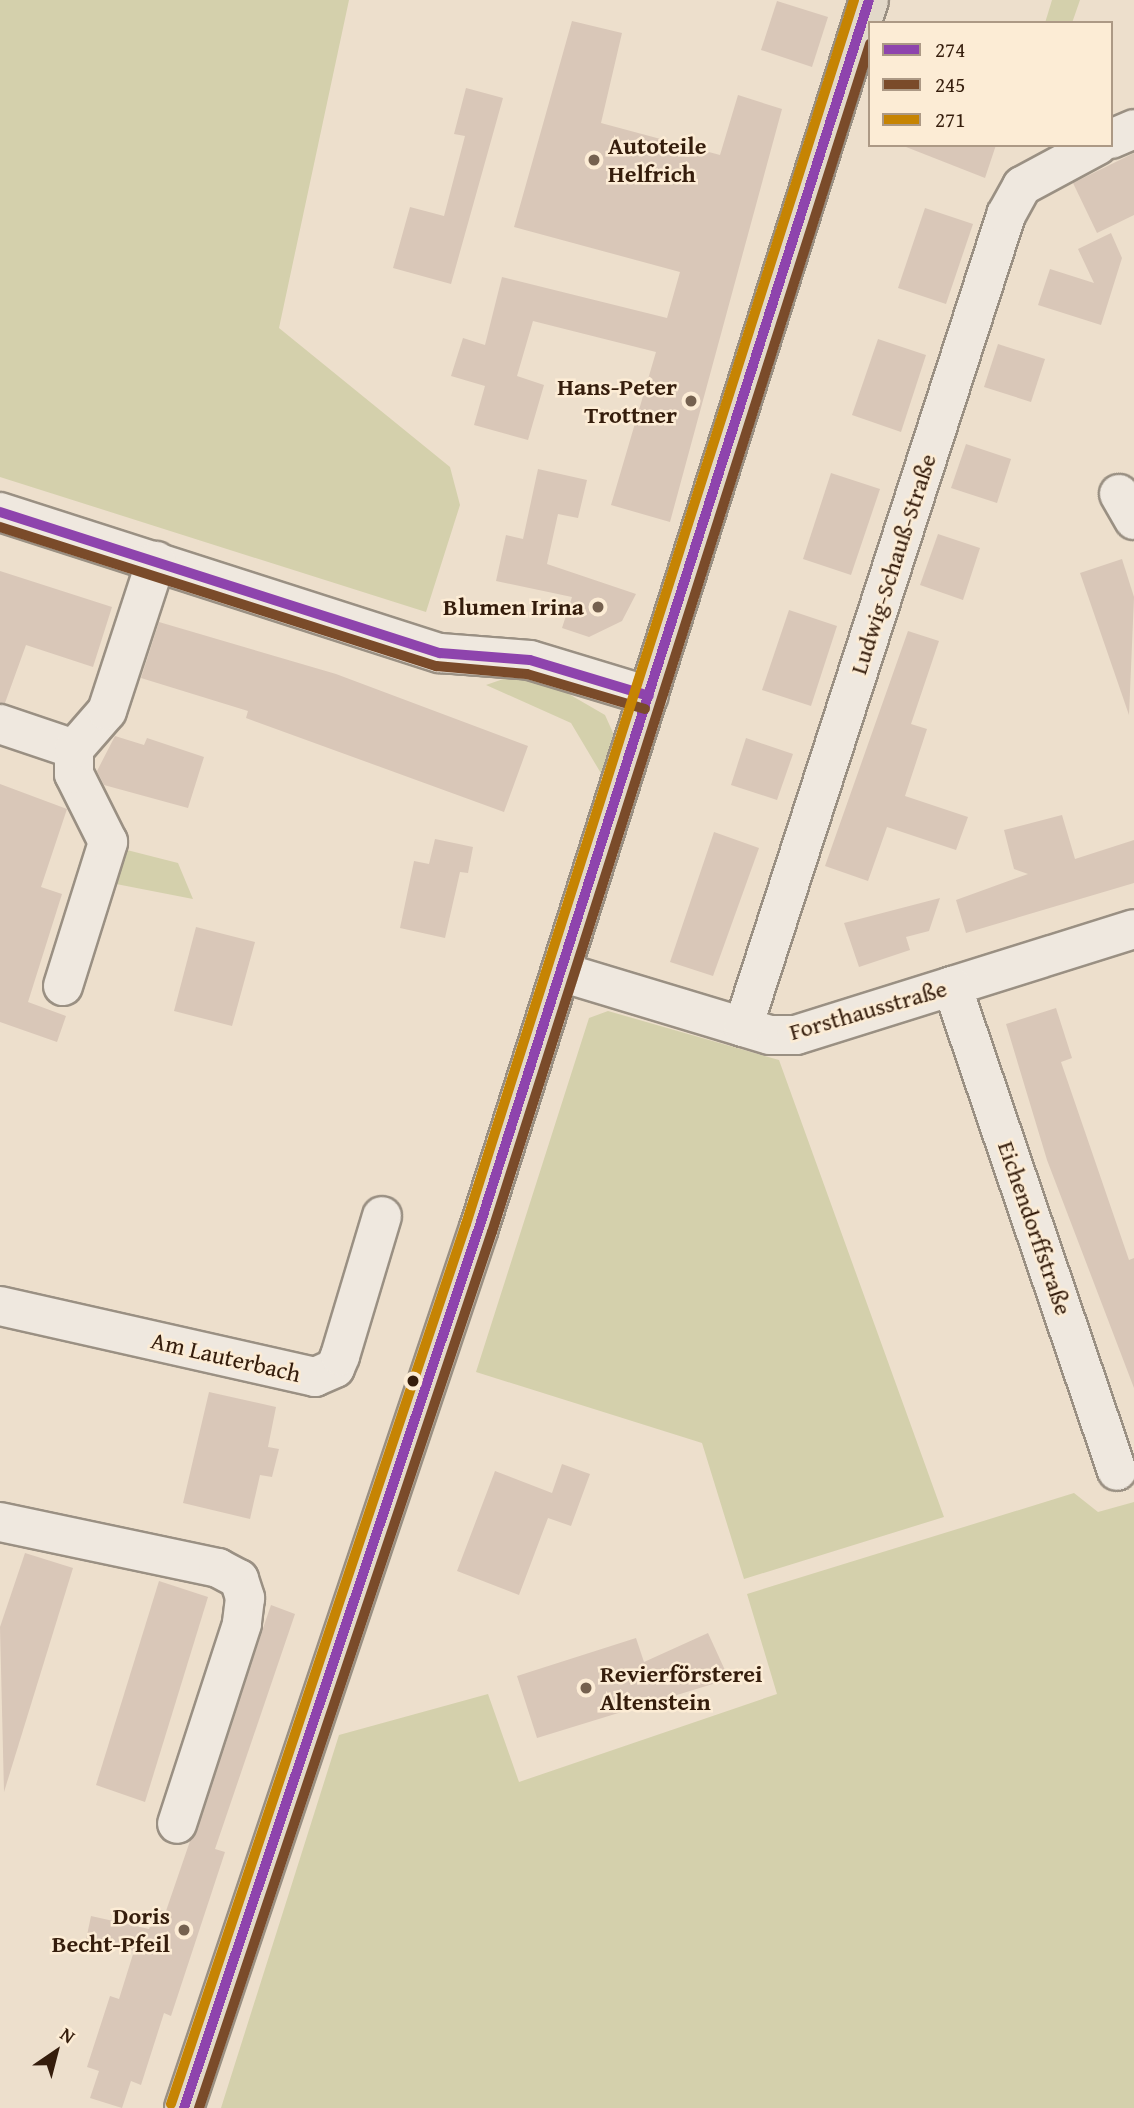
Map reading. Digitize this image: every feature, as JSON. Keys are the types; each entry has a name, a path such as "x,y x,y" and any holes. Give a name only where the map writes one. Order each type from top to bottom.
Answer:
{"main road":[{"path":"184,2108 561,972 869,0"}],"street":[{"path":"1113,138 1134,129"},
{"name":"Ludwig-Schauß-Straße","path":"743,1027 1006,215 1022,186 1094,147"},
{"path":"0,512 440,653 530,660 649,696"},
{"path":"63,986 108,842 74,774 74,749 107,711 156,561"},
{"path":"0,724 74,749"},
{"name":"Forsthausstraße","path":"561,972 743,1027 796,1035 1134,929"},
{"name":"Eichendorffstraße","path":"953,986 1118,1471"},
{"name":"Am Lauterbach","path":"0,1306 315,1377 335,1368 340,1356 382,1216"},
{"path":"0,1522 218,1568 239,1579 245,1598 242,1624 177,1824"}],"shaded area":[{"path":"0,0 349,0 279,328 450,467 460,505 426,612 0,477"},
{"path":"1052,0 1080,0 1073,21 1046,21"},
{"path":"509,677 555,686 605,715 614,735 602,775 571,723 486,685"},
{"path":"119,848 178,863 193,899 111,883"},
{"path":"608,1011 779,1060 944,1517 744,1579 702,1443 476,1372 589,1018"},
{"path":"1074,1493 1098,1512 1134,1502 1134,2108 221,2108 339,1735 488,1694 519,1782 777,1694 747,1594"}],"building":[{"path":"777,1 828,17 812,67 761,50"},
{"path":"572,21 622,33 601,123 720,155 738,95 782,109 670,522 611,505 656,352 533,321 517,376 544,385 528,440 474,425 485,386 451,376 463,338 485,345 502,277 667,318 680,272 514,227"},
{"path":"466,88 503,98 451,284 393,268 410,207 444,216 465,136 454,134"},
{"path":"906,147 995,147 985,178"},
{"path":"1134,153 1134,215 1097,233 1073,183"},
{"path":"925,208 973,224 946,304 898,288"},
{"path":"1111,233 1122,258 1101,325 1038,305 1050,269 1094,283 1078,249"},
{"path":"878,339 926,355 901,432 852,415"},
{"path":"998,344 1045,359 1031,402 984,387"},
{"path":"966,444 1011,459 997,503 951,488"},
{"path":"538,469 587,480 578,518 558,514 547,564 636,594 622,621 589,637 562,628 572,597 496,581 506,535 523,539"},
{"path":"831,473 880,489 851,575 803,559"},
{"path":"938,534 980,548 963,600 920,585"},
{"path":"1122,559 1134,597 1129,715 1080,573"},
{"path":"0,571 112,607 93,667 26,645 5,703 0,703"},
{"path":"789,610 837,626 811,706 762,690"},
{"path":"159,622 336,674 528,746 504,812 246,718 248,711 141,678"},
{"path":"908,631 939,641 911,724 927,729 905,796 968,817 956,850 887,827 868,881 825,866"},
{"path":"115,736 144,745 147,738 204,757 188,808 104,785 97,771"},
{"path":"746,738 793,754 777,800 731,785"},
{"path":"0,784 67,809 41,887 62,894 28,1002 66,1016 57,1042 0,1022"},
{"path":"1062,815 1075,859 1134,840 1134,883 966,933 956,900 1028,874 1014,869 1004,830"},
{"path":"714,832 759,848 713,976 670,962"},
{"path":"435,839 473,847 468,873 460,872 445,938 400,928 414,861 429,864"},
{"path":"940,898 929,931 906,937 910,950 859,967 844,923"},
{"path":"196,927 255,942 232,1026 174,1011"},
{"path":"1056,1008 1072,1058 1061,1062 1129,1260 1134,1258 1134,1388 1047,1160 1006,1024"},
{"path":"209,1392 276,1407 268,1447 279,1449 272,1477 260,1475 250,1519 183,1503"},
{"path":"562,1464 590,1474 571,1526 548,1518 519,1595 457,1571 495,1471 552,1493"},
{"path":"25,1553 73,1568 4,1792 0,1627"},
{"path":"159,1581 208,1597 145,1802 96,1785"},
{"path":"271,1605 295,1614 215,1849 225,1852 171,2016 164,2013 141,2085 131,2081 122,2108 90,2098 99,2071 87,2067 110,1996 119,1999 134,1951 86,1940 91,1916 149,1929 156,1910 166,1911"},
{"name":"Revierförsterei Altenstein","path":"708,1633 729,1679 537,1738 517,1676 636,1638 644,1662"}],"transit line":[{"name":"271","path":"171,2104 466,1224 854,0"},
{"name":"274","path":"184,2108 479,1228 869,0"},
{"name":"245","path":"199,2108 492,1232 868,50"},
{"name":"274","path":"0,512 440,653 530,660 649,696"},
{"name":"245","path":"0,527 436,666 527,674 645,709"}],"place":[{"name":"Autoteile Helfrich","path":"594,160"},
{"name":"Hans-Peter Trottner","path":"691,401"},
{"name":"Blumen Irina","path":"598,607"},
{"name":"Revierförsterei Altenstein","path":"586,1688"},
{"name":"Doris Becht-Pfeil","path":"184,1930"}]}
